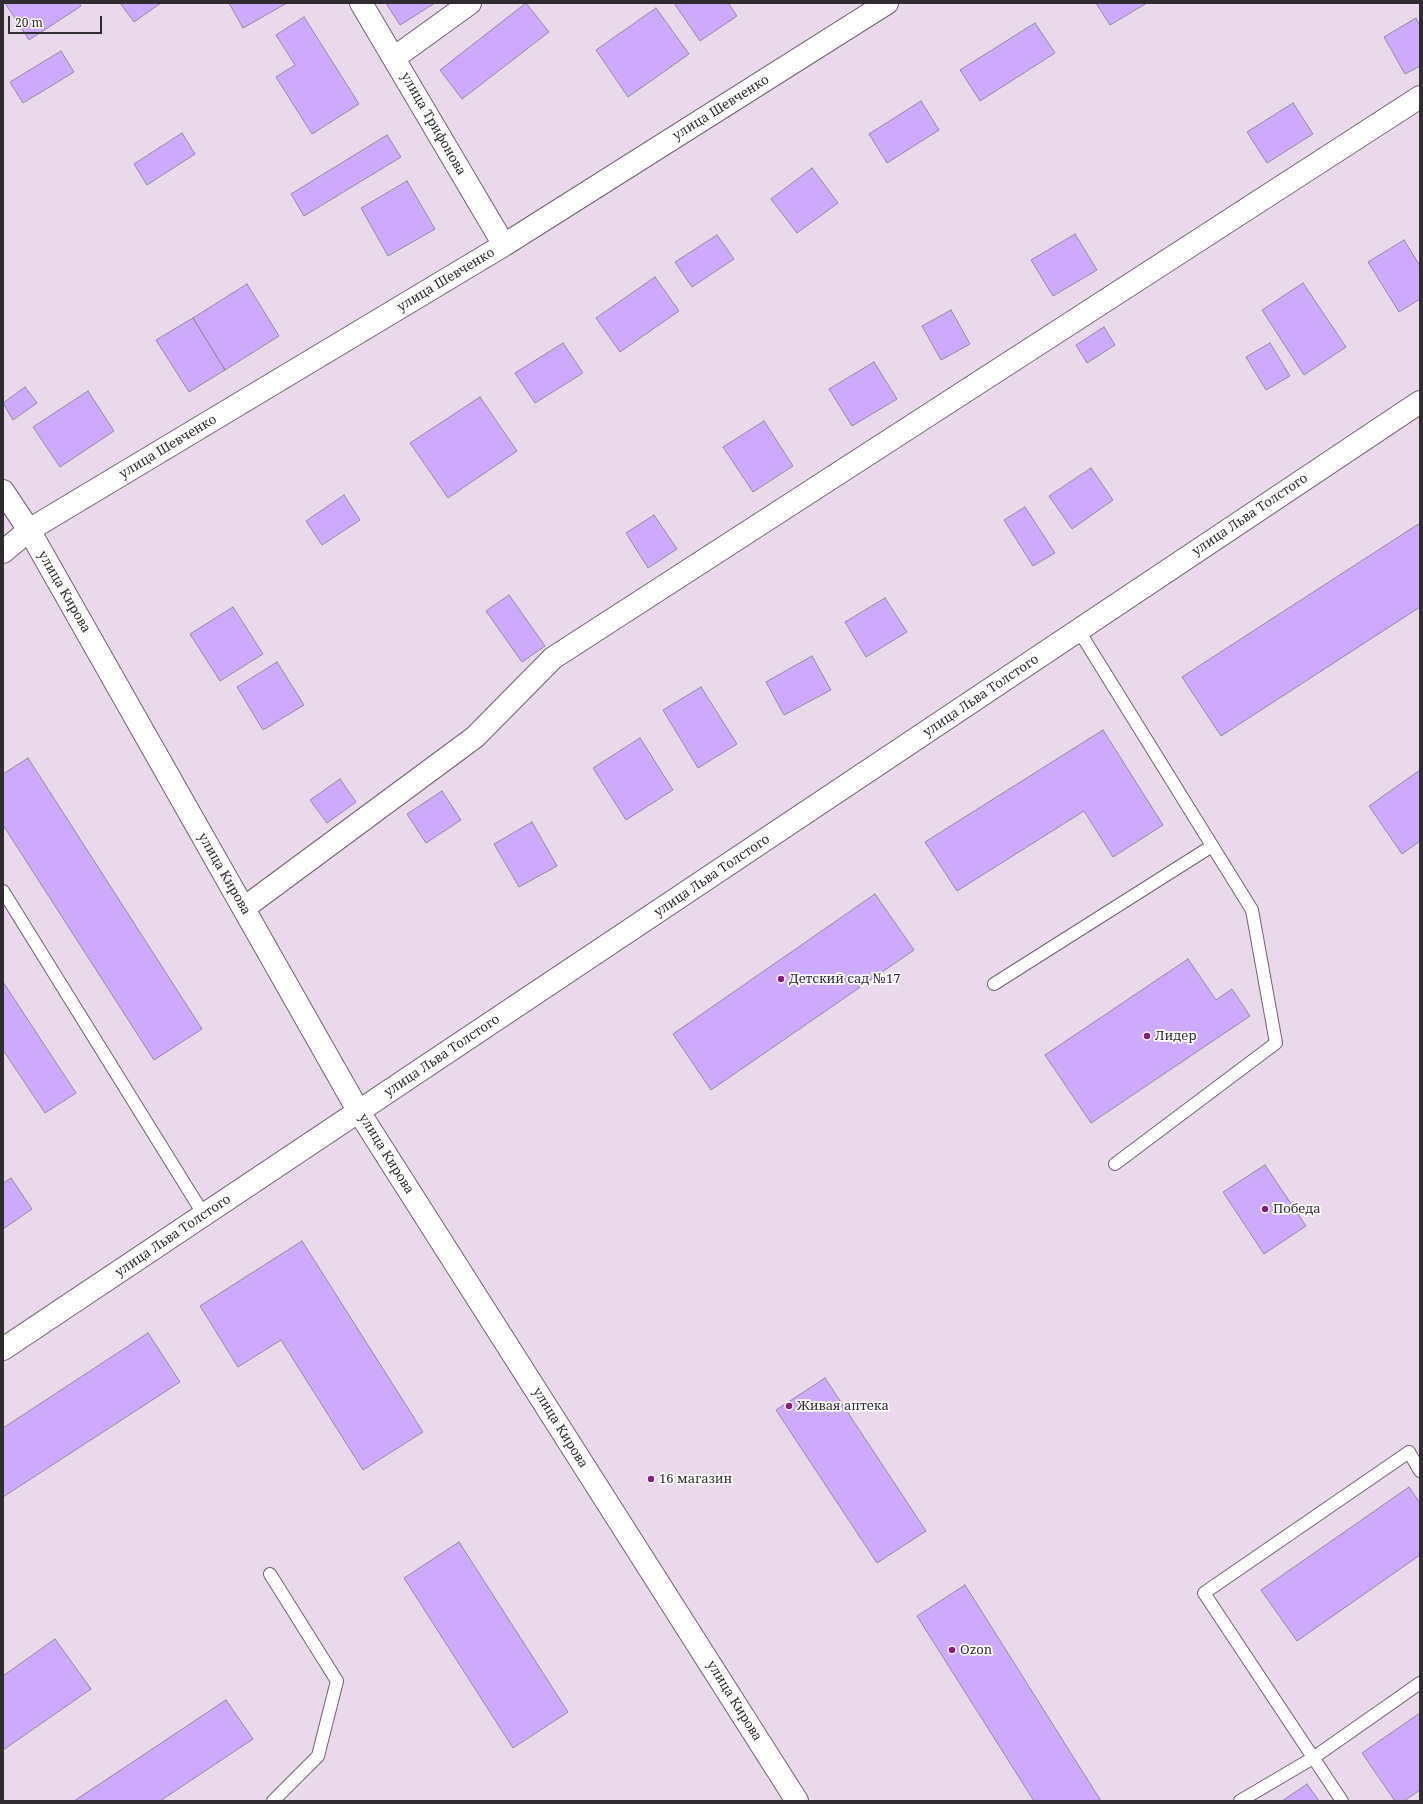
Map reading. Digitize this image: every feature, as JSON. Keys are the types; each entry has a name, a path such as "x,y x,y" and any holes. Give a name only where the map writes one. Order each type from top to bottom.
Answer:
{"street":[{"name":"улица Трифонова","path":"361,3 504,245"},
{"path":"394,58 470,3"},
{"name":"улица Шевченко","path":"3,552 29,530 504,245 887,3"},
{"path":"244,908 475,737 553,658 1420,97"},
{"name":"улица Льва Толстого","path":"3,1349 1420,402"},
{"name":"улица Кирова","path":"3,491 29,530 359,1112 797,1801"}],"lane":[{"path":"1078,630 1252,910 1276,1043 1114,1164"},
{"path":"994,984 1212,846"},
{"path":"3,890 204,1215"},
{"path":"1342,1801 1204,1593 1409,1452 1420,1471"},
{"path":"270,1574 337,1681 318,1756 273,1801"},
{"path":"1240,1801 1313,1758 1420,1683"}],"building":[{"path":"5,3 79,3 81,6 29,40"},
{"path":"120,3 161,3 134,22"},
{"path":"229,3 287,3 243,28"},
{"path":"386,3 435,3 400,25"},
{"path":"526,3 549,32 462,99 440,70"},
{"path":"674,3 728,3 737,16 700,41"},
{"path":"1096,3 1147,3 1110,25"},
{"path":"656,8 689,54 628,97 596,50"},
{"path":"304,17 359,104 312,134 276,77 295,65 276,35"},
{"path":"1416,18 1420,26 1420,66 1405,74 1384,37"},
{"path":"1035,23 1055,53 980,101 960,70"},
{"path":"61,51 74,72 23,103 10,82"},
{"path":"921,101 939,130 887,163 869,134"},
{"path":"1293,103 1313,134 1267,163 1247,132"},
{"path":"182,133 195,154 147,185 134,164"},
{"path":"387,135 401,157 304,216 291,194"},
{"path":"812,168 838,203 797,233 771,199"},
{"path":"407,181 435,229 388,256 361,208"},
{"path":"1075,234 1097,270 1053,296 1031,260"},
{"path":"717,235 734,259 692,287 675,262"},
{"path":"1404,240 1420,266 1420,299 1399,312 1368,262"},
{"path":"655,277 679,311 620,352 596,318"},
{"path":"1303,283 1346,347 1304,375 1262,310"},
{"path":"247,284 279,336 225,370 193,318"},
{"path":"951,310 970,344 941,360 922,326"},
{"path":"193,318 225,370 189,392 156,340"},
{"path":"1104,327 1115,345 1087,363 1076,345"},
{"path":"563,343 583,373 535,403 515,373"},
{"path":"1270,343 1290,376 1266,390 1246,357"},
{"path":"874,362 897,399 852,426 829,389"},
{"path":"25,387 37,403 13,420 3,403"},
{"path":"88,391 114,431 60,467 33,427"},
{"path":"480,397 517,451 448,498 410,443"},
{"path":"764,421 793,466 753,492 723,447"},
{"path":"1091,468 1113,500 1072,529 1049,496"},
{"path":"344,495 360,520 322,545 306,521"},
{"path":"1025,507 1055,553 1033,566 1004,520"},
{"path":"654,515 677,549 648,568 626,533"},
{"path":"1420,523 1420,607 1221,736 1182,677"},
{"path":"509,595 545,646 522,662 486,611"},
{"path":"885,598 907,632 866,657 845,622"},
{"path":"233,607 263,654 220,681 190,634"},
{"path":"812,656 831,690 784,715 766,682"},
{"path":"277,662 304,705 263,730 237,687"},
{"path":"701,687 737,744 698,768 663,710"},
{"path":"1103,730 1163,825 1113,857 1084,811 957,891 925,842"},
{"path":"640,738 673,790 626,820 593,768"},
{"path":"28,758 202,1029 154,1060 3,825 3,774"},
{"path":"1420,770 1420,841 1402,854 1369,806"},
{"path":"340,779 356,802 327,823 310,800"},
{"path":"442,791 461,820 426,843 407,814"},
{"path":"532,822 557,866 519,887 494,844"},
{"path":"875,894 914,950 711,1090 673,1034"},
{"name":"Лидер","path":"1188,959 1216,1000 1232,989 1250,1016 1091,1123 1045,1055"},
{"path":"3,982 76,1093 45,1113 3,1050"},
{"name":"Победа","path":"1265,1165 1306,1226 1264,1254 1223,1192"},
{"path":"11,1178 32,1209 3,1229 3,1183"},
{"path":"302,1241 423,1432 363,1470 281,1340 238,1367 200,1306"},
{"path":"148,1333 180,1382 3,1497 3,1428"},
{"path":"825,1378 926,1531 877,1563 776,1410"},
{"path":"1409,1487 1420,1503 1420,1555 1297,1641 1261,1590"},
{"path":"459,1542 568,1712 513,1748 404,1578"},
{"path":"965,1585 1101,1801 1034,1801 917,1616"},
{"path":"55,1639 91,1689 3,1750 3,1676"},
{"path":"226,1700 253,1739 160,1801 74,1801"},
{"path":"1420,1713 1420,1790 1404,1801 1395,1801 1362,1753"},
{"path":"1307,1784 1319,1801 1282,1801"}],"place":[{"name":"Детский сад №17","path":"781,979"},
{"name":"Лидер","path":"1147,1036"},
{"name":"Победа","path":"1265,1209"},
{"name":"Живая аптека","path":"789,1406"},
{"name":"16 магазин","path":"651,1479"},
{"name":"Ozon","path":"952,1650"}]}
